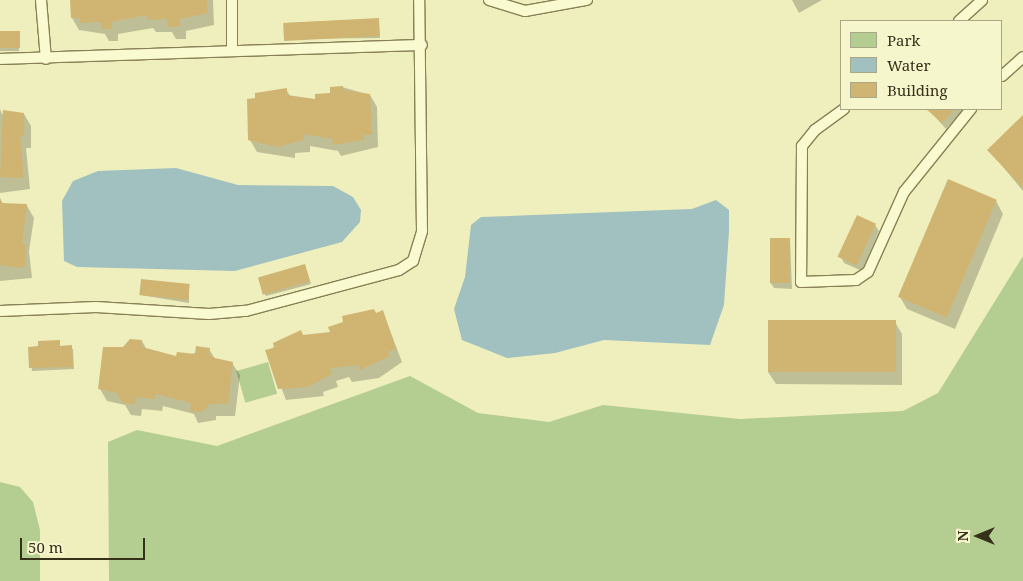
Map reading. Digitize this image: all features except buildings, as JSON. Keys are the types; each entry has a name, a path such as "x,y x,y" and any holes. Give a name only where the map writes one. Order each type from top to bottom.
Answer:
{"lane":[{"path":"40,0 46,59"},
{"path":"232,0 232,51"},
{"path":"0,310 96,307 209,314 246,311 406,265 420,247 422,231 418,158 422,45 419,0"},
{"path":"489,0 525,12 587,0"},
{"path":"959,20 982,0"},
{"path":"0,59 46,59 422,45"},
{"path":"1003,75 1023,57"},
{"path":"843,110 815,130 802,146 801,282 856,280 868,272 904,192 970,110"}],"green space":[{"path":"1023,256 1023,581 109,581 108,442 137,430 217,446 410,376 478,413 549,422 603,405 740,419 903,411 938,393"},
{"path":"268,362 277,394 245,403 236,371"},
{"path":"0,482 20,487 33,502 40,530 40,581 0,581"}],"water":[{"path":"176,168 238,185 333,186 353,197 361,210 360,222 342,242 235,271 77,267 64,261 62,201 73,181 98,171"},
{"path":"716,200 729,210 729,232 724,305 710,345 604,340 555,353 507,358 462,340 454,309 465,277 471,225 481,217 692,209"}]}
